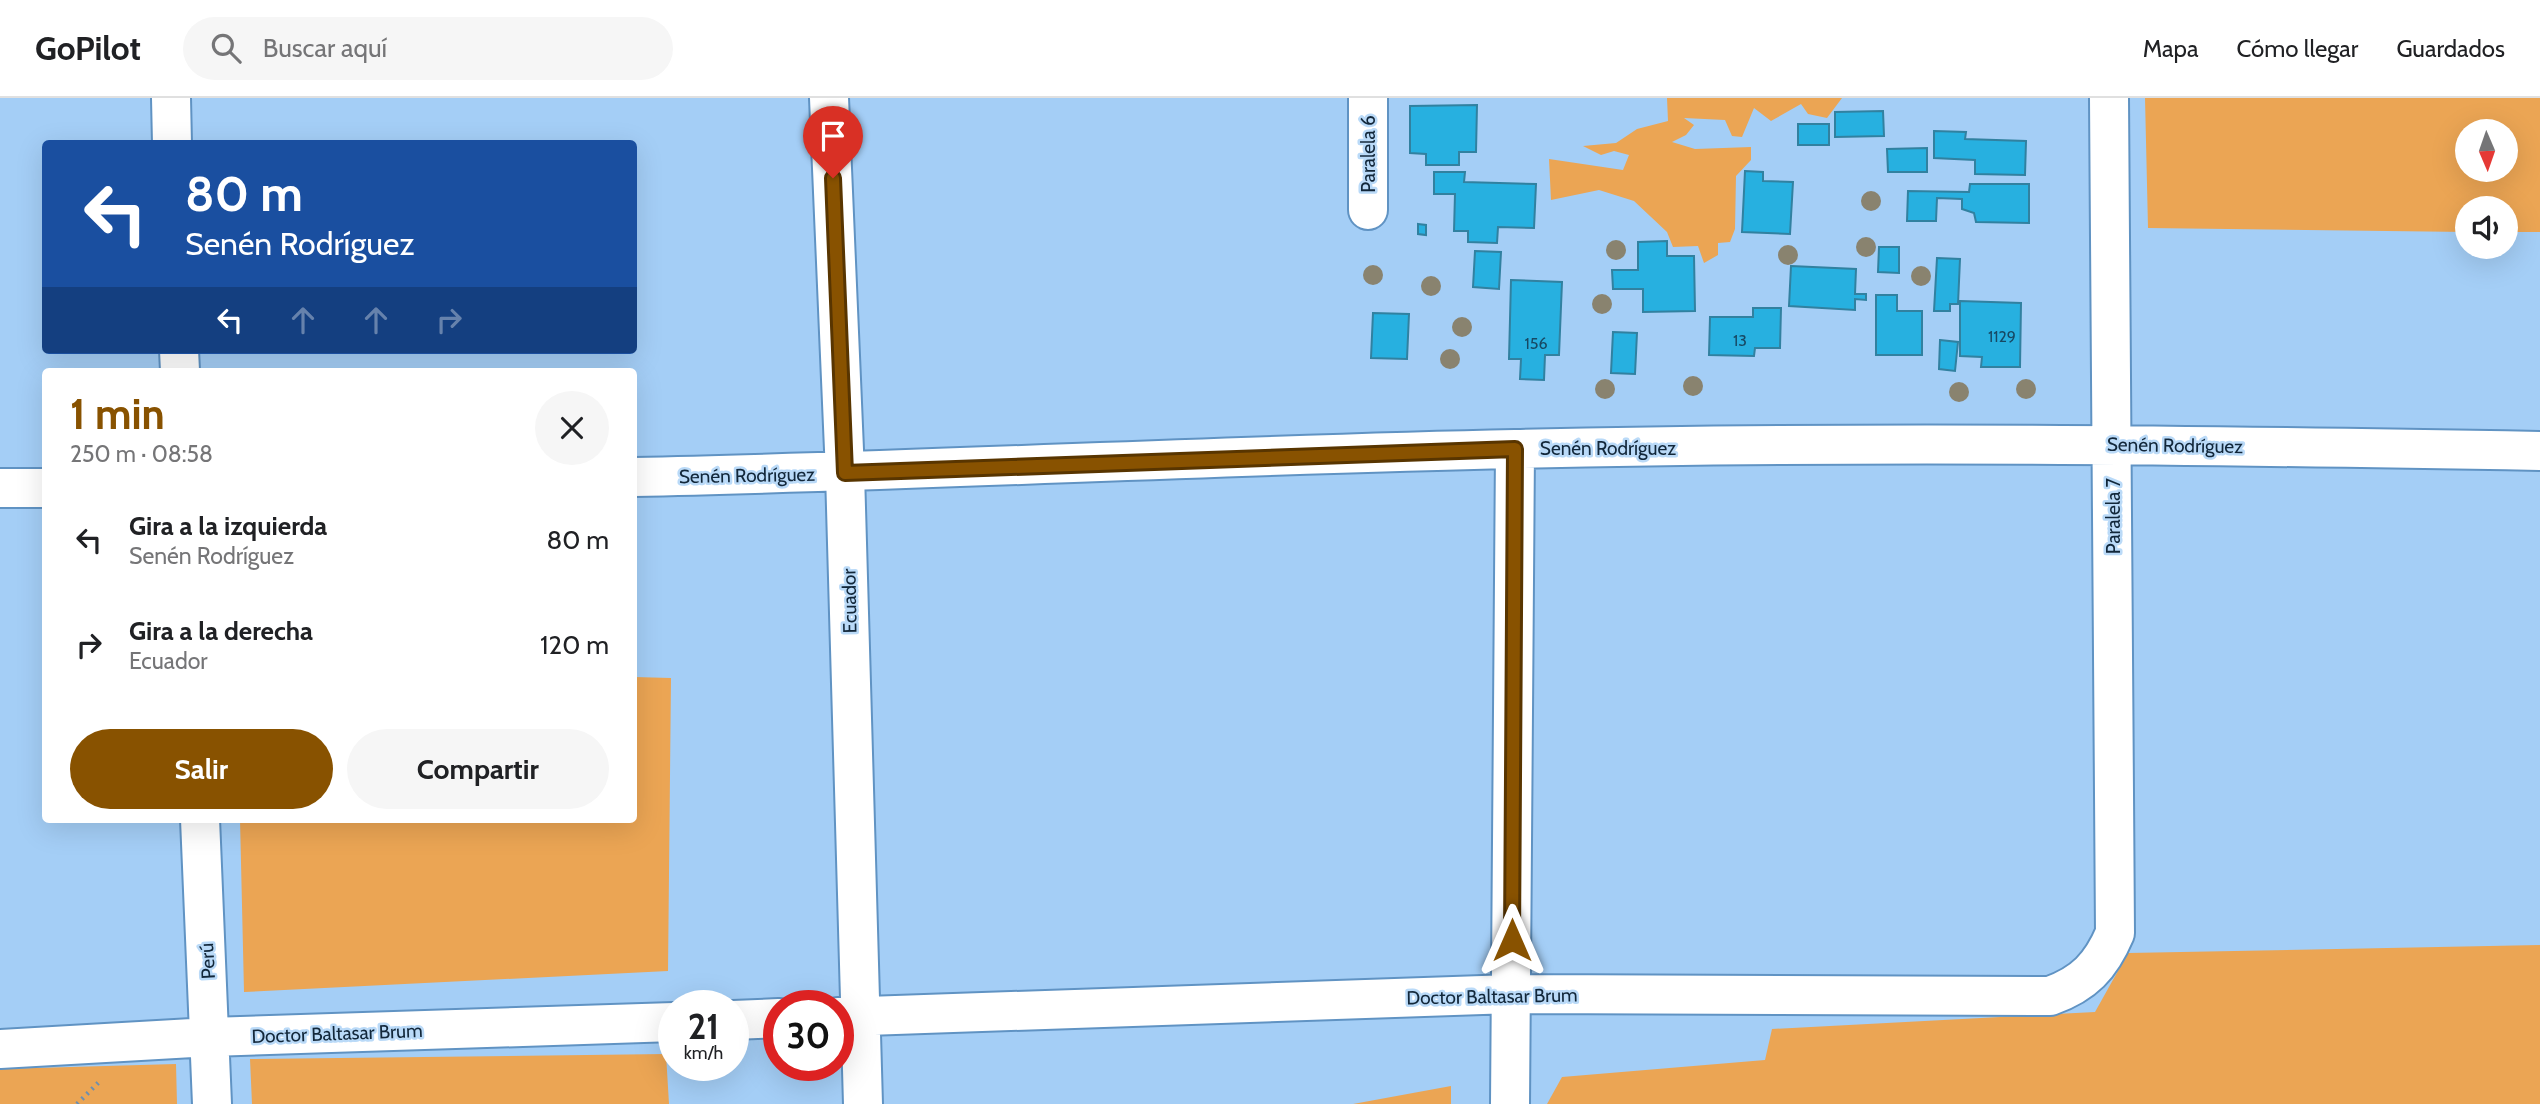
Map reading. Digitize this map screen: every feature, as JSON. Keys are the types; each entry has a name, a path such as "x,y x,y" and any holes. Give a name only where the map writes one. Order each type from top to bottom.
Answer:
{"street":[{"path":"171,98 172,140"},
{"name":"Ecuador","path":"830,98 845,473 848,990"},
{"name":"Paralela 6","path":"1368,98 1368,211"},
{"name":"Paralela 7","path":"2109,98 2115,933"},
{"name":"Senén Rodríguez","path":"637,477 845,473 1515,449 2113,444 2540,451"},
{"path":"1510,1104 1515,449"},
{"path":"0,488 42,488"},
{"name":"Perú","path":"200,823 212,1104"},
{"name":"Doctor Baltasar Brum","path":"854,1016 1512,994 2050,996 2074,988 2104,959 2115,933"},
{"name":"Doctor Baltasar Brum","path":"0,1049 210,1037 658,1023"},
{"name":"Ecuador","path":"854,1051 863,1104"}],"shaded area":[{"path":"1667,98 1842,98 1827,118 1808,114 1801,104 1771,121 1754,108 1742,137 1732,136 1725,120 1684,118 1694,125 1686,135 1672,142 1695,149 1751,147 1751,160 1736,176 1735,229 1730,242 1718,243 1718,255 1704,263 1698,246 1673,247 1667,232 1634,201 1599,190 1551,200 1549,159 1623,170 1629,155 1614,151 1601,155 1583,146 1616,143 1637,129 1668,121"},
{"path":"2145,98 2540,98 2540,232 2518,232 2518,196 2455,196 2455,232 2148,228"},
{"path":"637,677 671,678 668,971 244,992 240,823 637,823"},
{"path":"2540,945 2540,1104 1547,1104 1562,1077 1765,1060 1772,1029 2095,1012 2128,953"},
{"path":"658,1054 658,1081 668,1081 669,1104 252,1104 250,1059"},
{"path":"176,1064 177,1104 0,1104 0,1069"},
{"path":"1451,1086 1451,1104 1353,1104"}],"building":[{"path":"1477,105 1476,152 1459,152 1459,165 1426,165 1426,154 1410,153 1410,106"},
{"path":"1883,111 1884,136 1835,137 1835,112"},
{"path":"1798,124 1829,124 1829,145 1798,145"},
{"path":"1934,131 1966,132 1965,139 2026,141 2025,175 1975,174 1975,160 1934,158"},
{"path":"1927,148 1927,172 1888,172 1887,149"},
{"path":"1745,171 1763,172 1763,181 1793,182 1790,234 1742,232"},
{"path":"1434,172 1465,172 1464,182 1536,184 1534,228 1498,227 1497,243 1468,242 1468,231 1454,231 1455,194 1434,194"},
{"path":"1970,184 2029,184 2029,223 1976,222 1974,213 1962,209 1962,199 1937,198 1936,221 1907,221 1908,191 1969,192"},
{"path":"1418,224 1426,225 1426,235 1418,234"},
{"path":"1667,241 1667,256 1694,256 1695,311 1643,312 1643,289 1613,289 1612,270 1638,270 1638,242"},
{"path":"1879,247 1899,247 1899,273 1878,272"},
{"path":"1475,251 1501,252 1499,289 1473,287"},
{"path":"1937,258 1960,259 1958,304 1950,304 1950,311 1934,311"},
{"path":"1791,266 1856,269 1855,294 1866,294 1866,300 1855,299 1855,310 1789,306"},
{"path":"1511,280 1562,282 1559,355 1545,355 1544,380 1520,379 1521,359 1509,359"},
{"path":"1876,295 1897,295 1897,311 1922,311 1922,355 1876,355"},
{"path":"1960,301 2021,303 2020,367 1981,367 1982,357 1960,356"},
{"path":"1753,308 1781,308 1780,348 1755,348 1754,356 1709,355 1710,317 1753,317"},
{"path":"1373,313 1409,314 1407,359 1371,358"},
{"path":"1613,332 1637,333 1635,374 1611,373"},
{"path":"1940,340 1958,342 1955,371 1939,369"}],"route":[{"path":"833,178 845,473 1515,449 1512,940"}]}
